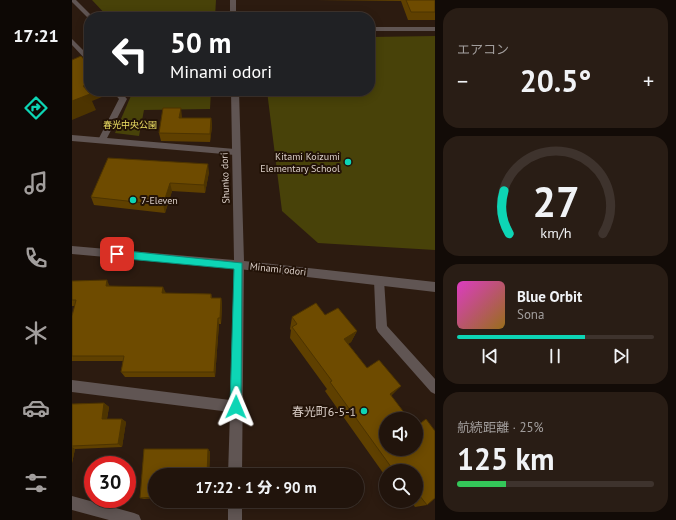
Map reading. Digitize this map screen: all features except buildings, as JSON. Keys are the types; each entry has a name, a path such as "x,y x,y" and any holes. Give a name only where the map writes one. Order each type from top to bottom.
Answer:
{"street":[{"path":"73,0 85,12"},
{"path":"233,12 234,0"},
{"path":"375,29 435,29"},
{"path":"72,40 84,54"},
{"path":"102,140 124,96"},
{"name":"Shunko dori","path":"235,96 235,152 239,265 235,468"},
{"path":"72,138 235,152"},
{"name":"Minami odori","path":"72,250 239,265 435,287"},
{"path":"379,280 382,328 435,388"},
{"path":"72,386 236,407"},
{"path":"72,503 134,520"},
{"path":"235,508 235,520"}],"green space":[{"path":"92,0 216,0 215,12 103,12"},
{"name":"Kitami Koizumi Elementary School","path":"435,36 435,250 318,243 282,211 268,96 375,96 375,37"},
{"name":"春光中央公園","path":"131,96 211,96 210,109 144,110 139,136 115,133"}],"place":[{"name":"Kitami Koizumi Elementary School","path":"348,162"},
{"name":"7-Eleven","path":"133,200"},
{"name":"春光町6-5-1","path":"364,411"}],"route":[{"path":"117,254 239,265 236,407"}]}
